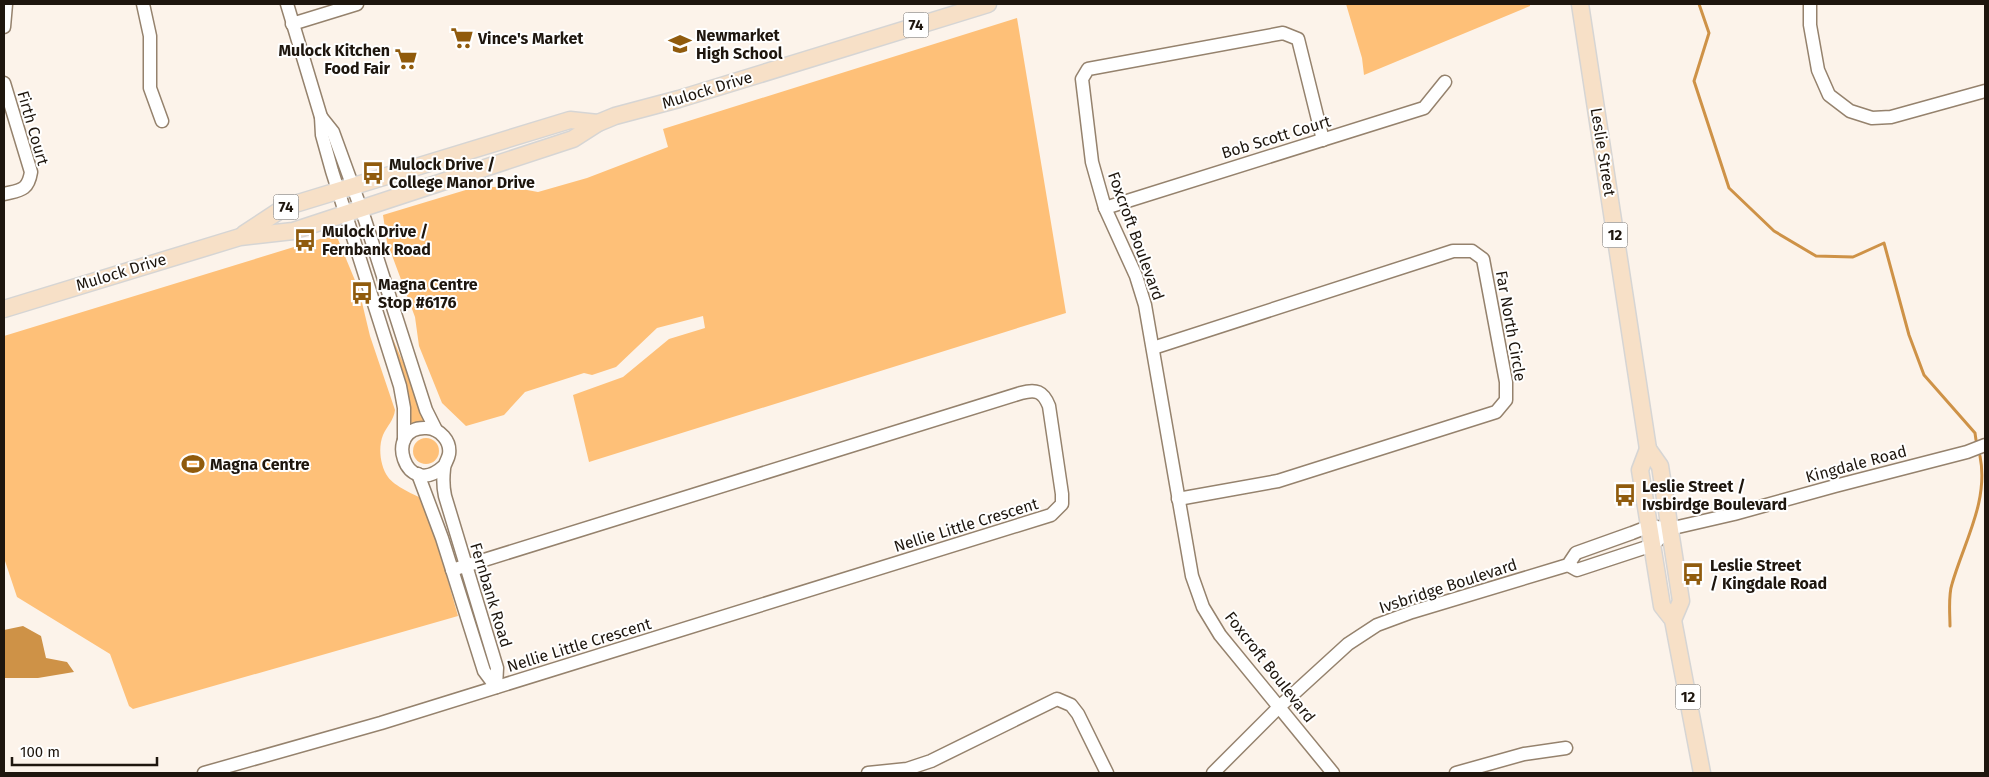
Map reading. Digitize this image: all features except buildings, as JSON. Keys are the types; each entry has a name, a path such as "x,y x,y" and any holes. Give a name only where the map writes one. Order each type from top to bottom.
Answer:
{"main road":[{"name":"Mulock Drive","path":"4,309 240,237 293,231 573,139 598,123 988,4"},
{"name":"Leslie Street","path":"1580,4 1648,448 1660,466 1680,601 1674,620 1702,773"},
{"name":"Mulock Drive","path":"240,237 285,208 346,188 570,120 598,123"},
{"name":"Leslie Street","path":"1648,448 1640,470 1662,606 1674,620"}],"street":[{"path":"4,27 6,4"},
{"path":"143,4 150,36 150,88 162,121"},
{"path":"287,4 321,118 333,132 346,188 400,386 404,408 404,440 401,450 404,462 412,471 418,474 432,474 444,466 448,460 449,448 444,436 436,430 429,428 415,430 404,440"},
{"path":"292,24 357,4"},
{"path":"1810,4 1810,25 1818,70 1829,95 1850,111 1872,118 1891,116 1985,91"},
{"name":"Foxcroft Boulevard","path":"1323,140 1298,39 1283,33 1088,70 1082,79 1092,162 1105,208 1140,287 1145,305 1192,576 1203,607 1230,648 1333,773"},
{"name":"Firth Court","path":"4,82 31,172 30,182 25,188 4,194"},
{"name":"Bob Scott Court","path":"1105,208 1424,108 1445,82"},
{"path":"353,211 426,410 436,430"},
{"name":"Far North Circle","path":"1153,348 1453,251 1472,251 1483,259 1506,382 1506,400 1496,412 1278,481 1178,499"},
{"name":"Nellie Little Crescent","path":"204,773 371,726 1051,515 1062,504 1062,494 1049,406 1043,394 1037,391 1021,393 452,570"},
{"name":"Kingdale Road","path":"1669,529 1734,514 1967,452 1985,445"},
{"name":"Fernbank Road","path":"444,466 443,486 445,496 497,668 496,687"},
{"name":"Fernbank Road","path":"418,474 430,501 484,671 496,687"},
{"name":"Ivsbridge Boulevard","path":"1213,773 1279,706 1348,644 1377,625 1412,612 1568,564 1576,553 1650,526 1669,529"},
{"path":"1653,545 1669,529"},
{"name":"Ivsbridge Boulevard","path":"1568,564 1577,570 1653,545"},
{"path":"868,773 906,769 931,761 1057,700 1071,705 1078,714 1107,773"},
{"path":"1456,773 1524,754 1566,748"}],"shaded area":[{"path":"1346,4 1530,4 1530,6 1364,75 1362,58"},
{"path":"1017,18 1066,313 589,462 573,395 623,377 669,339 705,328 703,316 657,328 616,367 592,375 584,373 525,392 504,415 466,426 442,403 419,346 415,317 387,242 383,215 469,189 506,186 538,192 587,178 668,147 663,129"},
{"name":"Magna Centre","path":"333,235 337,237 359,290 370,336 395,410 381,440 380,451 383,467 385,473 395,484 425,500 458,616 133,709 129,706 110,654 17,597 4,558 4,336"},
{"path":"387,325 414,388 426,422 410,426"},
{"path":"426,438 435,442 439,451 435,460 426,464 417,460 413,451 417,442"},
{"path":"23,626 41,636 46,658 67,662 74,672 38,678 4,678 4,630"}],"waterway":[{"path":"1699,4 1709,33 1694,81 1729,188 1774,231 1816,256 1853,257 1884,243 1909,335 1924,375 1975,433 1976,440"},
{"path":"1950,626 1951,589 1974,521 1981,489 1980,456"}],"place":[{"name":"Vince's Market","path":"462,38"},
{"name":"Newmarket High School","path":"680,44"},
{"name":"Mulock Kitchen Food Fair","path":"406,59"},
{"name":"Mulock Drive / College Manor Drive","path":"373,173"},
{"name":"Mulock Drive / Fernbank Road","path":"305,240"},
{"name":"Magna Centre Stop #6176","path":"362,293"},
{"name":"Magna Centre","path":"193,464"},
{"name":"Leslie Street / Ivsbirdge Boulevard","path":"1625,495"},
{"name":"Leslie Street / Kingdale Road","path":"1693,574"}]}
